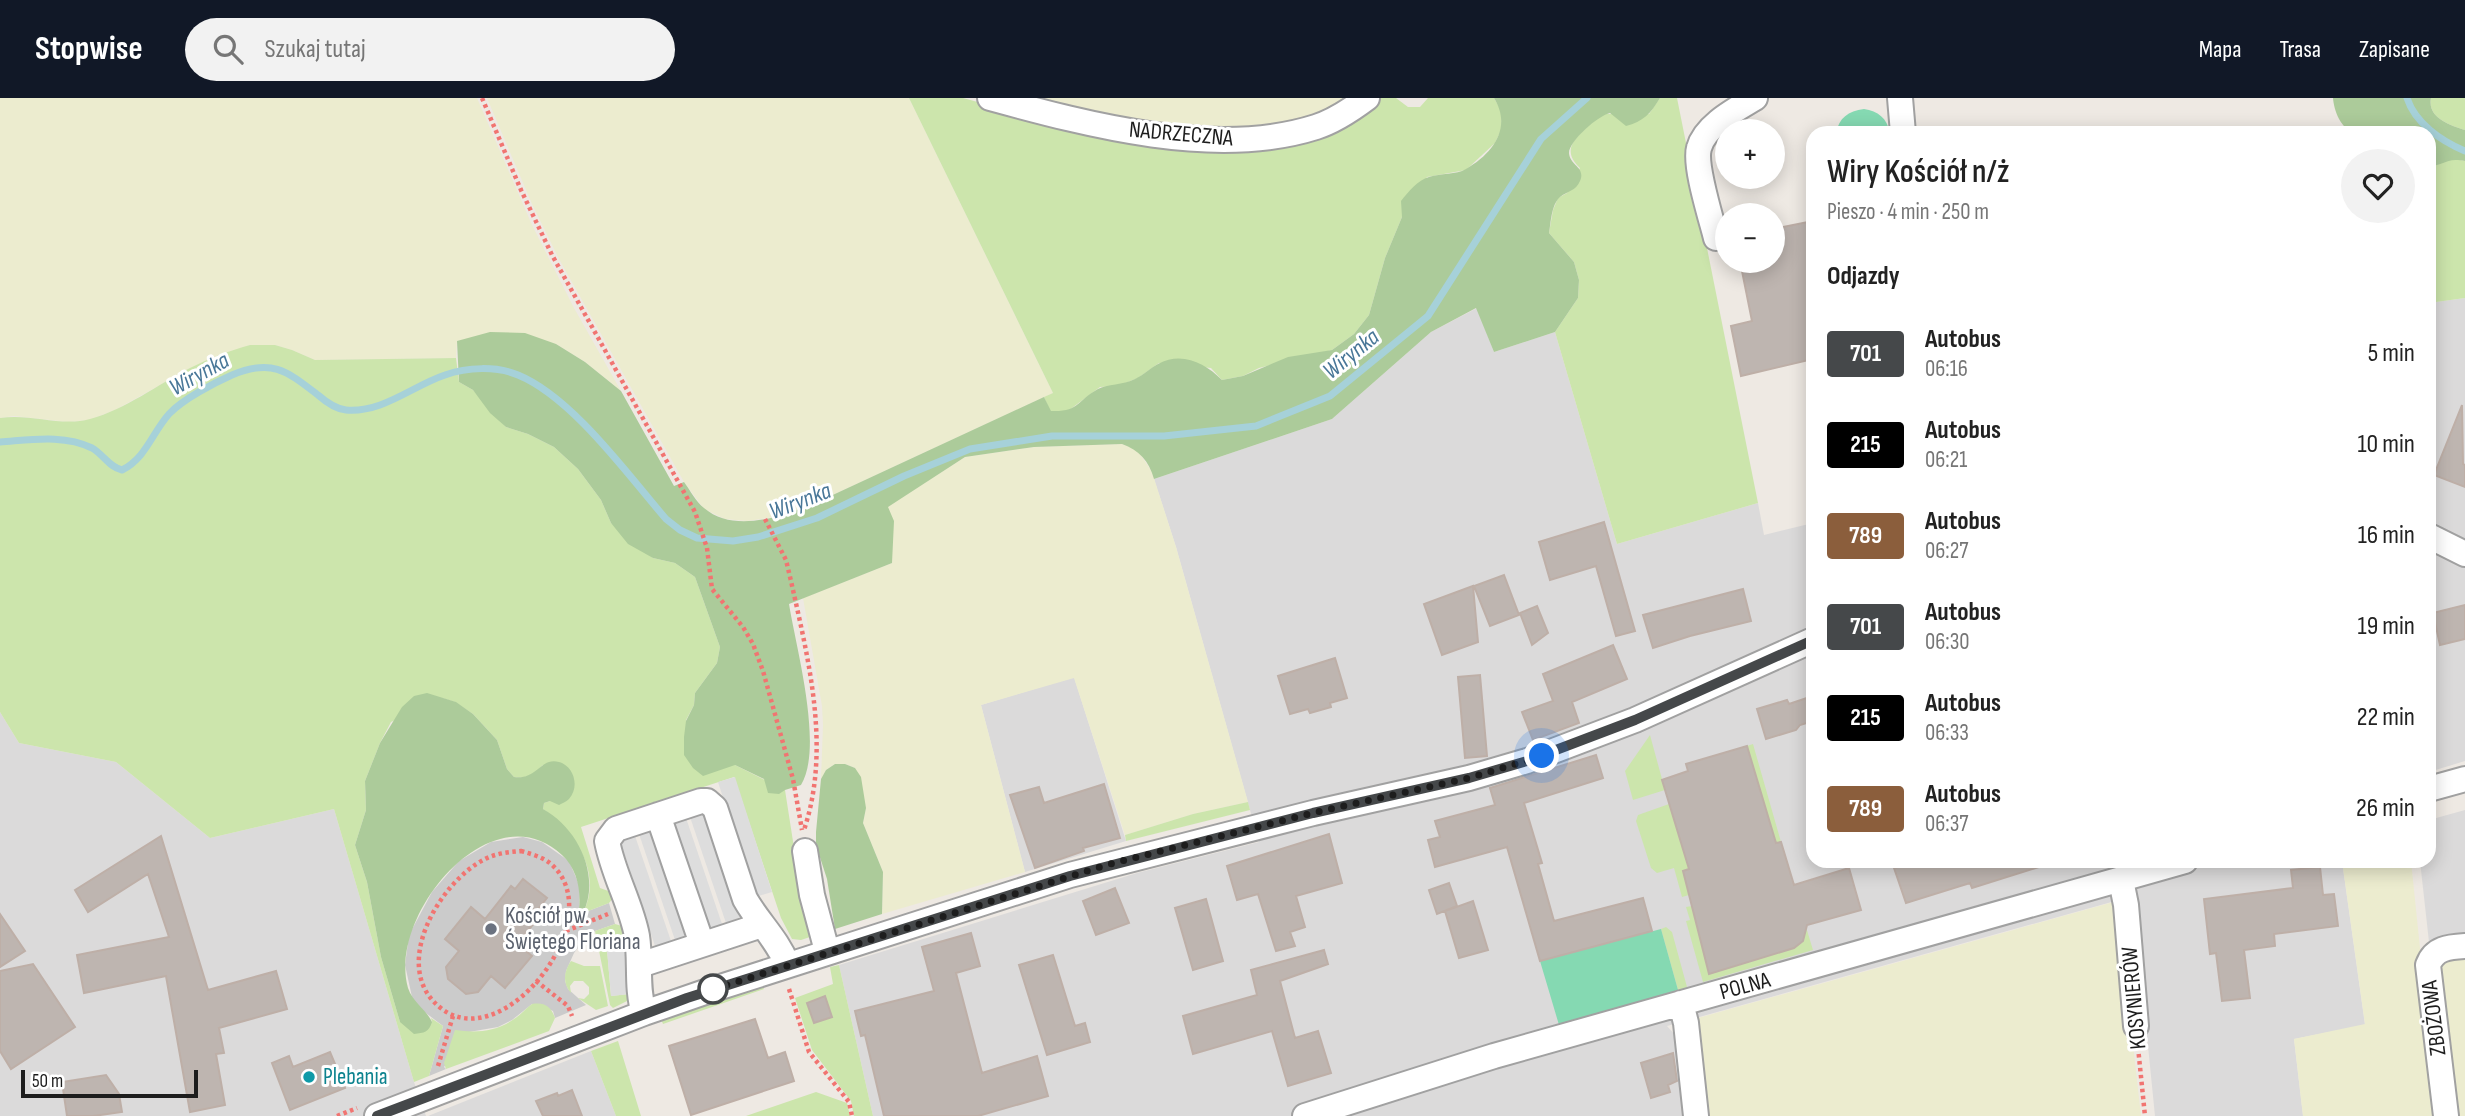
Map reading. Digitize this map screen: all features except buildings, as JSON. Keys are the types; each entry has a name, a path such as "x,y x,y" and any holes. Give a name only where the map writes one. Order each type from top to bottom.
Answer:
{"street":[{"name":"NADRZECZNA","path":"990,98 1092,124 1219,140 1287,135 1318,126 1347,113 1367,98"},
{"path":"1715,234 1698,161 1699,148 1713,128 1755,98"},
{"path":"1900,98 1902,126"},
{"path":"2436,540 2465,554"},
{"path":"377,1116 644,1013 787,974 827,951 1134,858 1313,813 1469,778 1527,761 1635,720 1806,643"},
{"path":"2436,787 2465,779"},
{"path":"644,1013 638,988 640,965 637,936 607,841 617,829 701,801 715,808 745,899 780,948 787,974"},
{"path":"658,814 702,944"},
{"path":"805,850 815,906 827,951"},
{"name":"POLNA","path":"1306,1116 1333,1112 1494,1056 2161,868"},
{"name":"KOSYNIERÓW","path":"2121,880 2126,905 2136,1026"},
{"path":"640,965 762,925"},
{"name":"ZBOŻOWA","path":"2446,1116 2428,965 2437,951 2465,946"},
{"path":"1681,1003 1686,1023 1696,1116"}],"path":[{"path":"482,98 552,255 695,512 707,548 712,589 743,627 753,644 764,671 793,779 802,834 814,792 816,719 786,560 765,519"},
{"path":"521,851 549,862 566,886 569,902 566,931 555,956 536,981 509,1007 492,1014 478,1018 453,1016 431,999 422,983 418,964 425,930 450,889 467,871 485,859 505,852 521,851"},
{"path":"566,931 628,906"},
{"path":"787,974 809,1052 849,1102 852,1116"},
{"path":"536,981 568,1006 575,1025"},
{"path":"437,1070 453,1016"},
{"name":"KOSYNIERÓW","path":"2136,1026 2145,1116"}],"shaded area":[{"path":"2465,298 2465,761 2436,770 2436,302"},
{"path":"1477,308 1494,352 1555,332 1617,544 1758,503 1764,535 1806,525 1806,868 2343,868 2365,1025 2294,1039 2303,1116 2155,1116 2133,896 1667,1026 1675,1035 1686,1116 873,1116 839,965 1137,873 1259,842 1176,547 1154,479 1332,419 1431,332"},
{"path":"1074,677 1126,841 1025,872 981,705"},
{"path":"0,712 19,743 116,762 210,838 334,809 426,1116 0,1116"},
{"path":"735,777 772,892 755,897 718,782"},
{"path":"2465,810 2465,938 2429,942 2421,868 2436,868 2436,818"},
{"path":"706,812 741,917 726,923 690,817"},
{"path":"686,818 722,924 707,929 671,824"},
{"path":"654,829 690,935 675,940 639,834"},
{"path":"635,836 671,941 655,946 620,841"},
{"path":"523,837 542,842 569,861 580,887 579,909 583,913 609,903 615,924 587,936 574,953 566,971 568,989 586,1005 555,1018 553,1011 532,1004 498,1027 469,1032 444,1067 446,1069 429,1076 443,1026 418,1007 412,997 405,965 409,935 432,892 459,861 491,842","holes":["524,879 547,898 517,944 531,957 506,988 491,976 466,994 448,979 446,968 459,951 445,939 470,907 485,919 511,887 515,889"]},
{"path":"626,936 631,994 611,996 606,938"},
{"path":"591,1051 616,1116 428,1116"}],"green space":[{"path":"0,98 477,98 532,225 574,308 621,391 585,362 556,344 457,341 456,358 315,360 275,345 250,345 189,369 115,410 89,420 68,422 14,416 0,418"},
{"path":"487,98 909,98 1053,393 782,516 747,521 725,519 704,509 684,482 559,259 532,204"},
{"path":"909,98 963,98 1058,124 1207,146 1378,98 1396,98 1408,107 1420,107 1428,98 1494,98 1501,110 1502,128 1495,143 1466,170 1427,177 1402,217 1385,258 1369,315 1354,334 1332,350 1222,380 1211,368 1159,363 1138,378 1118,386 1100,387 1068,411 1050,411 1044,397 1053,393"},
{"path":"1018,98 1353,98 1312,119 1257,130 1177,129"},
{"path":"1494,98 1660,98 1646,116 1626,126 1610,113 1599,118 1585,129 1570,148 1570,157 1581,173 1580,181 1557,200 1549,233 1574,262 1579,280 1578,298 1555,332 1494,352 1476,308 1431,332 1332,419 1154,479 1142,457 1122,444 1034,447 965,457 888,507 894,521 892,563 789,604 806,697 810,747 801,785 779,794 768,793 764,779 735,765 703,776 684,755 686,721 694,705 695,693 717,663 720,647 695,577 675,563 653,558 628,544 611,523 601,500 578,469 554,447 506,427 490,413 473,390 459,382 457,341 490,332 525,333 556,344 585,362 621,391 674,486 684,482 704,508 728,520 770,518 809,506 1044,397 1051,411 1067,410 1098,389 1130,381 1167,360 1193,361 1208,368 1222,380 1243,376 1288,357 1332,350 1354,334 1369,315 1385,258 1402,217 1401,201 1421,181 1462,171 1476,163 1492,147 1500,129 1501,119"},
{"path":"1660,98 1677,98 1758,503 1617,544 1555,332 1578,298 1579,280 1574,262 1549,233 1558,198 1567,193 1580,168 1571,153 1575,139 1601,114 1649,114"},
{"path":"2333,98 2431,98 2436,116 2465,130 2465,161 2453,160 2436,165 2436,126 2344,126 2335,109"},
{"path":"2431,98 2465,98 2465,130 2436,116"},
{"path":"1853,111 1874,111 1888,126 1838,126 1845,116"},
{"path":"2451,158 2465,161 2465,298 2436,302 2436,165"},
{"path":"250,345 275,345 315,360 456,358 459,382 473,390 506,427 554,447 578,469 601,500 611,523 653,558 675,563 695,577 720,647 717,663 695,693 694,705 686,720 735,765 785,790 797,867 813,936 801,940 792,939 781,918 734,777 581,827 600,888 611,892 613,898 609,903 583,913 590,883 588,869 583,855 566,830 543,809 544,803 550,801 543,765 530,775 514,777 507,769 497,740 473,714 455,702 442,698 391,722 365,781 366,810 355,845 367,882 381,957 400,1022 432,1022 431,1018 443,1026 429,1076 414,1082 334,809 210,838 116,762 19,743 0,712 0,418 23,417 68,422 90,419 129,403 197,364"},
{"path":"1122,444 1141,455 1152,472 1248,802 1193,814 1125,835 1074,678 981,705 1025,872 882,914 883,872 863,823 866,808 855,768 835,764 826,770 821,779 822,706 803,598 892,563 887,507 965,457 1034,447"},
{"path":"427,693 456,702 473,714 497,740 507,769 514,777 528,775 553,761 564,764 572,772 575,783 568,800 559,805 550,801 544,803 543,809 556,817 576,840 583,854 589,884 583,913 579,909 578,887 571,867 562,855 534,839 505,838 477,849 451,869 429,896 413,927 406,959 408,988 432,1022 426,1031 414,1034 400,1022 381,957 367,882 355,845 366,810 365,781 380,743 402,707 414,696"},
{"path":"1650,735 1665,790 1633,800 1625,771"},
{"path":"1753,744 1781,842 1683,871 1689,895 1682,897 1674,868 1657,873 1651,868 1636,821 1638,815 1669,804 1687,861 1773,833 1747,746"},
{"path":"835,764 855,768 861,777 866,808 863,823 883,872 882,914 835,929 827,879 816,845 816,832 821,779 826,770"},
{"path":"1248,802 1250,810 1126,841 1125,835 1193,814"},
{"path":"2343,868 2412,868 2423,977 2443,960 2465,953 2465,1116 2303,1116 2294,1039 2365,1024"},
{"path":"2117,901 2141,1116 1706,1116 1698,1018"},
{"path":"1692,906 1710,974 1794,948 1803,941 1806,927 1813,950 1703,982 1686,921 1690,920 1686,907"},
{"path":"615,924 622,926 626,936 606,938 611,996 628,994 631,999 613,1008 610,1005 595,931"},
{"path":"1666,927 1672,932 1687,987 1678,990 1661,929"},
{"path":"1661,929 1678,990 1559,1025 1540,961"},
{"path":"571,961 584,966 600,966 608,1006 596,1010 578,998 584,999 589,994 589,987 583,981 574,981 570,986 571,993 565,977"},
{"path":"839,965 873,1116 854,1116 851,1101 812,1050 795,998 833,984 830,967"},
{"path":"762,985 764,989 663,1024 661,1019"},
{"path":"532,1004 543,1004 551,1010 555,1018 549,1031 446,1069 444,1063 455,1030 478,1031 500,1027"},
{"path":"618,1041 641,1116 616,1116 591,1051"},
{"path":"816,1092 847,1103 850,1116 746,1116"}],"waterway":[{"name":"Wirynka","path":"0,442 47,439 70,441 92,448 122,470 137,459 175,408 208,387 246,370 278,370 297,379 331,405 346,410 360,410 385,403 454,372 472,369 501,370 518,375 559,401 598,439 666,519 680,530 697,538 733,541 758,537 817,518 904,476 970,449 1052,436 1164,436 1256,426 1330,396 1428,316 1541,139 1587,98"},
{"name":"Wirynka","path":"2407,98 2426,126"},
{"name":"Wirynka","path":"2436,134 2465,151"}],"bus line":[{"name":"701","path":"377,1116 644,1013 827,951 1158,851 1469,778 1527,761 1635,720 1806,643"}],"place":[{"name":"Kościół pw. Świętego Floriana","path":"491,929"},
{"name":"Plebania","path":"309,1077"}],"route":[{"path":"713,989 708,991 827,951 1106,865 1313,813 1469,778 1542,756"}]}
